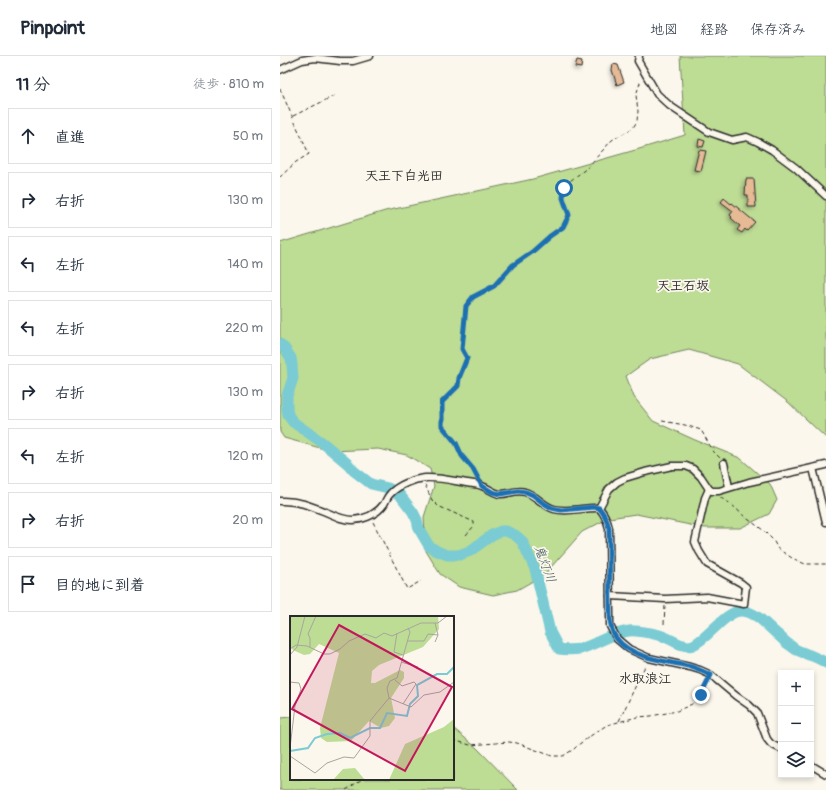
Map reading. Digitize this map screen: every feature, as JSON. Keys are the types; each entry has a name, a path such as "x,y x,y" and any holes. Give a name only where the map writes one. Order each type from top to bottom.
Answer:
{"street":[{"path":"280,70 302,60 316,58 353,61 370,56"},
{"path":"638,56 638,61 657,94 670,106 708,132 732,140 747,137 772,150 796,168 826,196"},
{"path":"724,463 729,487"},
{"path":"599,508 609,489 617,482 645,472 672,466 686,466 693,469 701,477 709,489 712,491 719,491 729,487 826,465"},
{"path":"813,468 826,522"},
{"path":"280,501 288,500 297,502 348,520 357,519 376,513 390,494 399,487 414,480 433,478 482,486 492,492 500,494 518,491 526,492 552,508 561,510 599,508"},
{"path":"610,596 665,599 707,597 744,604 746,588 741,583 707,564 695,542 705,498 709,489"},
{"path":"599,508 607,519 609,528 610,626 617,639 629,649 649,658 690,667 711,675 757,713 767,739 771,744 778,748"},
{"path":"814,767 826,774"}],"path":[{"path":"482,486 473,469 462,456 456,443 442,426 442,402 458,386 459,378 467,358 462,349 466,306 473,297 494,286 513,265 563,227 569,215 563,198 564,188 570,181 587,168 612,140 633,128 637,121 638,111 636,95 638,85 644,72"},
{"path":"280,89 309,154 296,162 280,177"},
{"path":"292,116 336,95"},
{"path":"662,421 685,424 701,430 713,451 724,463"},
{"path":"423,479 432,500 438,506 474,522 474,526 466,535"},
{"path":"719,491 721,498 731,504 768,535 778,549 805,564 826,564"},
{"path":"370,516 407,589 421,581"},
{"path":"664,624 665,599"},
{"path":"618,722 649,658"},
{"path":"454,740 470,745 510,742 517,743 552,756 563,756 607,725 637,717 677,711 692,704 701,695 711,675"},
{"path":"346,790 361,780"}],"green space":[{"path":"680,56 826,56 826,438 788,402 738,364 689,350 650,359 626,376 634,397 653,421 740,458 770,484 777,500 769,514 740,528 705,528 636,514 609,518 582,532 545,574 517,590 493,595 459,587 440,574 426,551 424,517 434,486 430,469 407,455 378,449 331,451 284,438 280,432 280,243 385,211 533,179 685,135"},
{"path":"290,717 290,780 454,780 454,729 477,748 518,790 280,790 280,718"}],"building":[{"path":"577,60 582,61 581,68 575,67"},
{"path":"613,64 618,65 624,82 617,85 612,70"},
{"path":"699,139 705,141 703,147 698,146"},
{"path":"699,150 706,151 701,171 694,170"},
{"path":"746,179 754,179 756,207 748,207 748,195 745,195"},
{"path":"724,198 755,222 747,231 745,229 742,233 737,230 740,226 731,218 732,217 730,215 733,211 721,202"}],"waterway":[{"name":"鬼灯川","path":"280,344 291,358 293,378 287,396 287,409 288,415 293,422 323,443 371,484 388,488 400,495 413,512 419,529 429,546 447,555 459,555 470,551 492,535 501,531 506,531 515,535 522,541 535,569 550,632 559,649 580,649 610,636 631,631 658,635 682,645 690,646 699,642 730,615 742,611 757,616 795,649 818,658 826,663"}],"district":[{"name":"天王下白光田","path":"404,176"},
{"name":"天王石坂","path":"683,286"},
{"name":"水取浪江","path":"645,679"}],"route":[{"path":"564,188 563,198 569,215 563,227 513,265 494,286 473,297 466,306 462,349 467,358 459,378 458,386 442,402 442,426 456,443 462,456 473,469 482,486 492,492 500,494 518,491 526,492 552,508 561,510 594,507 599,508 602,511 607,519 609,528 610,626 617,639 629,649 649,658 690,667 711,675 701,695"}]}
